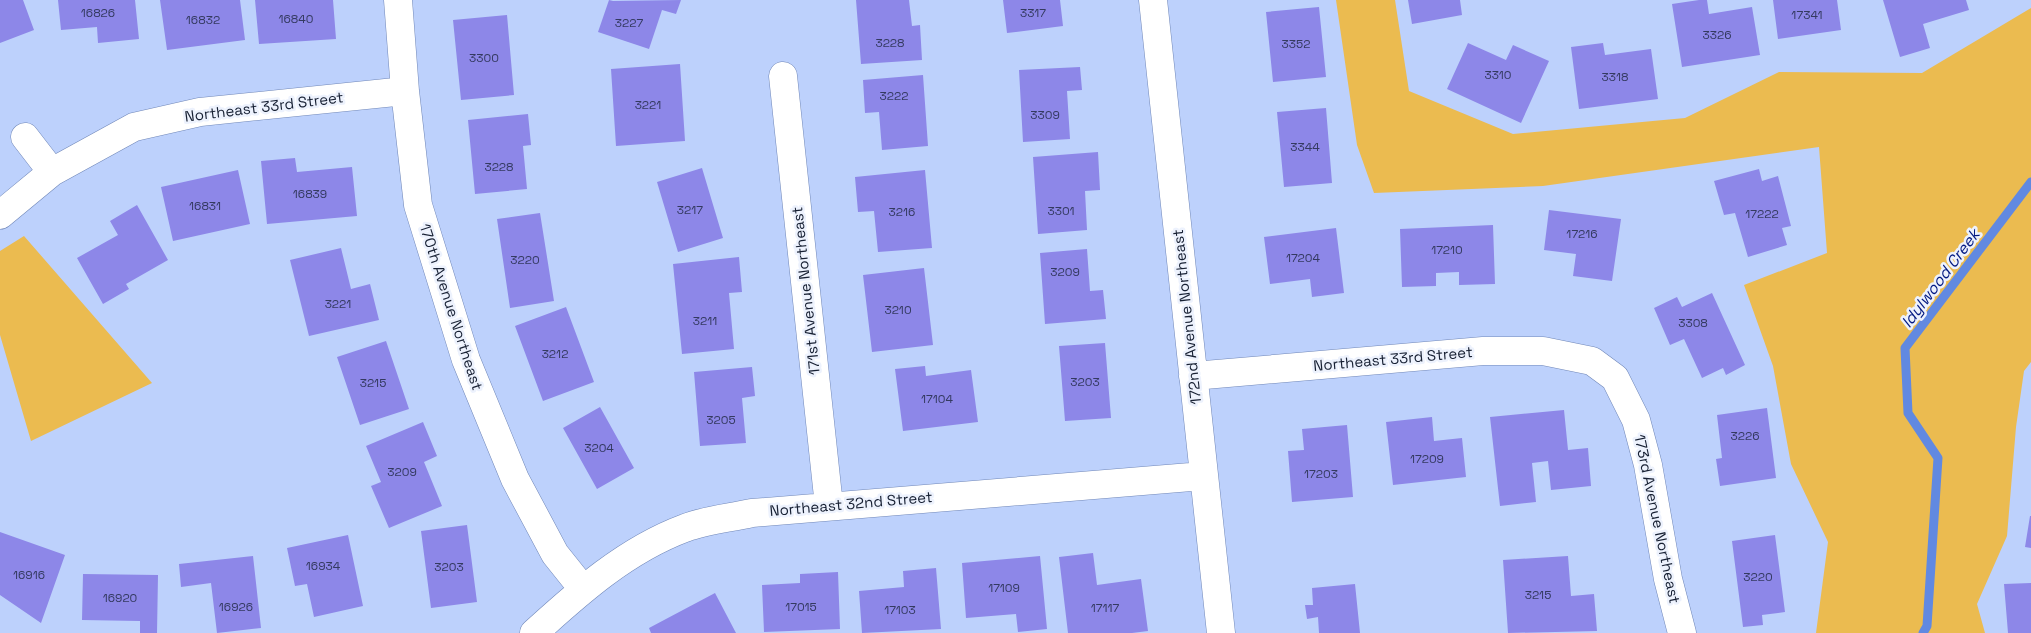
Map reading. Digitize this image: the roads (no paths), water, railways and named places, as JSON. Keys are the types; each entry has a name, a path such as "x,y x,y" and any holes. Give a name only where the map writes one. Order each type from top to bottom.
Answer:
{"street":[{"name":"170th Avenue Northeast","path":"398,0 418,205 466,360 516,479 555,554 583,589"},
{"name":"172nd Avenue Northeast","path":"1153,0 1221,633"},
{"name":"171st Avenue Northeast","path":"783,76 829,506"},
{"name":"Northeast 33rd Street","path":"0,215 52,172 134,128 200,112 406,91"},
{"path":"25,137 52,172"},
{"name":"Northeast 33rd Street","path":"1193,376 1483,351 1543,351 1592,361"},
{"name":"173rd Avenue Northeast","path":"1592,361 1615,378 1636,420 1648,465 1668,579 1682,633"},
{"name":"Northeast 32nd Street","path":"534,633 583,589 631,554 685,528 752,513 1204,476"}],"waterway":[{"name":"Idylwood Creek","path":"1923,633 1927,626 1938,458 1908,413 1905,348 2031,182"}]}
